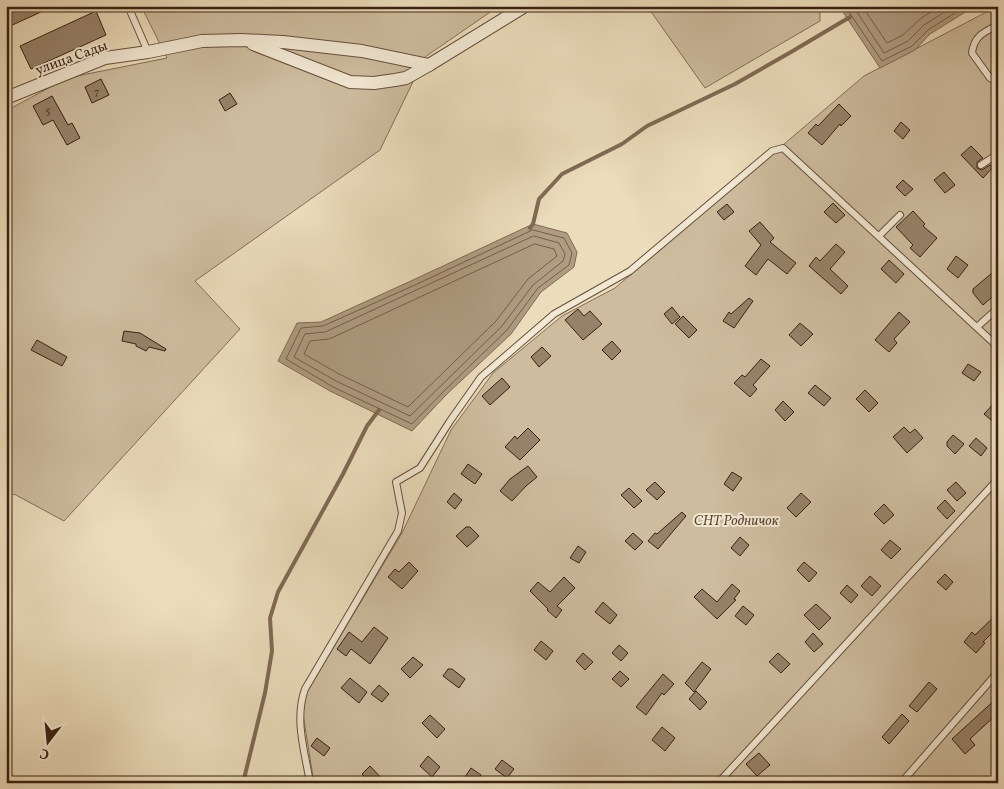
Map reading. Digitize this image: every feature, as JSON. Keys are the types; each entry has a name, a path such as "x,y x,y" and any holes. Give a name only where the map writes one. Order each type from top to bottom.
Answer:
{"street":[{"path":"241,40 350,82 374,83 406,78 429,66 518,8"},
{"name":"улица Сады","path":"6,98 105,58 148,52 202,41 283,42 362,51 429,66"}],"lane":[{"path":"128,6 148,52"},
{"path":"998,25 978,36 972,53 990,78 998,82"},
{"path":"310,783 300,728 301,700 304,689 398,531 402,513 396,482 420,468 481,377 554,314 630,271 772,150 783,148 998,347"},
{"path":"981,165 998,154"},
{"path":"879,236 900,215"},
{"path":"976,327 998,308"},
{"path":"718,783 998,479"},
{"path":"901,783 998,672"}],"green space":[{"path":"141,6 499,6 425,57 380,150 195,281 240,329 64,521 14,494 6,501 6,111 67,78 167,58"},
{"path":"647,6 820,6 820,21 705,88"},
{"name":"СНТ Родничок","path":"998,6 998,783 314,783 301,702 402,533 451,430 493,373 562,316 615,288 864,76"}],"water":[{"path":"839,6 975,6 930,34 915,50 880,68"},
{"path":"533,224 567,233 577,252 574,267 541,292 511,334 447,394 412,431 330,391 278,361 297,323 321,322"}],"building":[{"path":"6,6 54,6 6,28"},
{"path":"96,11 106,35 31,69 20,46"},
{"path":"101,79 109,95 92,103 85,87"},
{"path":"230,93 237,104 225,111 219,100"},
{"path":"52,96 68,125 72,123 80,138 67,145 53,120 43,125 33,106"},
{"path":"839,104 851,116 841,126 840,124 822,145 808,133 816,124 818,126"},
{"path":"901,122 910,130 903,139 894,131"},
{"path":"971,146 983,158 977,162 977,168 982,170 990,165 993,167 983,178 961,155"},
{"path":"944,172 955,185 945,193 934,180"},
{"path":"903,180 913,189 905,196 896,187"},
{"path":"833,203 845,215 836,223 824,212"},
{"path":"727,204 734,212 724,220 717,212"},
{"path":"913,211 925,224 923,226 937,238 920,257 910,248 913,245 896,227"},
{"path":"760,222 774,238 770,242 796,263 787,274 768,259 756,275 745,266 761,245 749,231"},
{"path":"836,244 845,252 830,269 848,286 841,294 809,266 816,257 820,261"},
{"path":"956,256 968,265 958,278 947,269"},
{"path":"889,260 904,274 896,283 881,269"},
{"path":"998,268 998,292 983,305 973,293 973,289"},
{"path":"749,298 753,301 734,328 723,321 729,312 731,314"},
{"path":"672,307 680,317 672,324 664,314"},
{"path":"578,309 584,316 590,311 602,324 583,340 565,320"},
{"path":"899,312 910,322 894,339 897,343 889,352 875,340"},
{"path":"683,316 697,330 689,338 675,324"},
{"path":"800,323 813,334 801,346 789,335"},
{"path":"124,331 140,333 166,349 165,351 149,347 146,351 136,346 136,344 122,341"},
{"path":"37,340 67,357 62,366 31,350"},
{"path":"612,341 621,351 612,360 602,350"},
{"path":"542,347 551,356 539,367 531,357"},
{"path":"761,359 770,366 753,385 757,389 750,397 734,383 742,375 745,377"},
{"path":"968,364 981,372 974,381 962,373"},
{"path":"502,378 510,387 490,405 482,396"},
{"path":"815,385 831,398 824,406 808,393"},
{"path":"865,390 878,403 869,412 856,399"},
{"path":"998,399 998,426 984,414"},
{"path":"783,401 794,412 785,421 775,410"},
{"path":"904,427 910,433 915,429 923,438 907,453 893,437"},
{"path":"528,428 540,440 520,460 505,447 515,436 517,439"},
{"path":"953,435 964,444 955,454 947,446 947,442"},
{"path":"976,438 987,448 981,456 969,446"},
{"path":"468,464 482,474 475,484 461,474"},
{"path":"528,466 537,477 512,501 500,491 510,479"},
{"path":"732,472 742,478 733,491 724,484"},
{"path":"655,482 665,492 657,500 646,490"},
{"path":"956,482 966,493 957,501 947,490"},
{"path":"629,488 642,501 634,508 621,495"},
{"path":"454,493 462,500 455,509 447,502"},
{"path":"801,493 811,502 796,517 787,508"},
{"path":"945,500 955,511 947,519 937,508"},
{"path":"884,504 894,515 884,524 874,514"},
{"path":"682,512 686,516 658,549 648,541 655,533 657,534"},
{"path":"466,527 470,527 479,536 467,547 456,536"},
{"path":"633,533 643,542 635,550 625,541"},
{"path":"740,537 749,545 740,556 731,548"},
{"path":"890,540 901,549 891,559 881,550"},
{"path":"578,546 586,552 579,563 570,558"},
{"path":"409,562 418,571 402,589 388,577 395,569 399,572"},
{"path":"804,562 817,573 809,582 797,570"},
{"path":"945,574 953,582 946,590 937,582"},
{"path":"870,576 881,586 872,596 861,586"},
{"path":"564,577 575,588 557,606 562,610 556,618 530,591 538,582 550,592"},
{"path":"732,584 740,591 734,599 736,600 717,619 694,597 702,589 717,602"},
{"path":"847,585 858,595 851,603 840,593"},
{"path":"603,602 617,615 610,624 595,612"},
{"path":"816,604 831,618 819,630 804,615"},
{"path":"743,606 754,615 746,625 735,616"},
{"path":"998,613 998,627 983,642 985,643 976,653 964,642 972,632 975,635"},
{"path":"374,627 388,638 370,664 351,649 346,656 337,649 349,632 362,642"},
{"path":"813,633 823,644 814,652 805,642"},
{"path":"541,641 553,651 546,660 534,650"},
{"path":"619,645 628,653 621,661 612,653"},
{"path":"583,653 593,662 585,670 576,661"},
{"path":"778,653 790,664 781,673 769,662"},
{"path":"413,657 423,665 410,678 401,669"},
{"path":"702,662 711,669 694,692 685,683"},
{"path":"448,669 452,669 465,679 459,688 443,676"},
{"path":"620,671 629,679 621,687 612,679"},
{"path":"663,674 674,684 664,695 662,693 646,715 636,707"},
{"path":"350,678 367,692 359,703 341,688"},
{"path":"929,682 937,689 917,712 909,706"},
{"path":"379,685 389,694 382,702 371,694"},
{"path":"696,691 707,702 700,710 689,699"},
{"path":"998,697 998,713 970,739 975,745 965,754 952,739"},
{"path":"902,714 909,721 889,744 882,737"},
{"path":"430,715 445,729 437,738 422,723"},
{"path":"662,727 675,738 665,751 652,740"},
{"path":"317,738 330,748 324,756 311,746"},
{"path":"759,753 770,765 757,776 746,764"},
{"path":"428,756 440,767 432,777 420,766"},
{"path":"502,760 514,769 507,778 495,769"},
{"path":"370,766 386,783 370,783 362,774"},
{"path":"471,768 481,775 476,783 461,783"}],"waterway":[{"path":"530,228 533,224 539,199 562,174 622,144 647,126 735,84 850,17"},
{"path":"243,783 265,693 272,651 270,618 278,592 343,474 367,426 379,410"}]}
